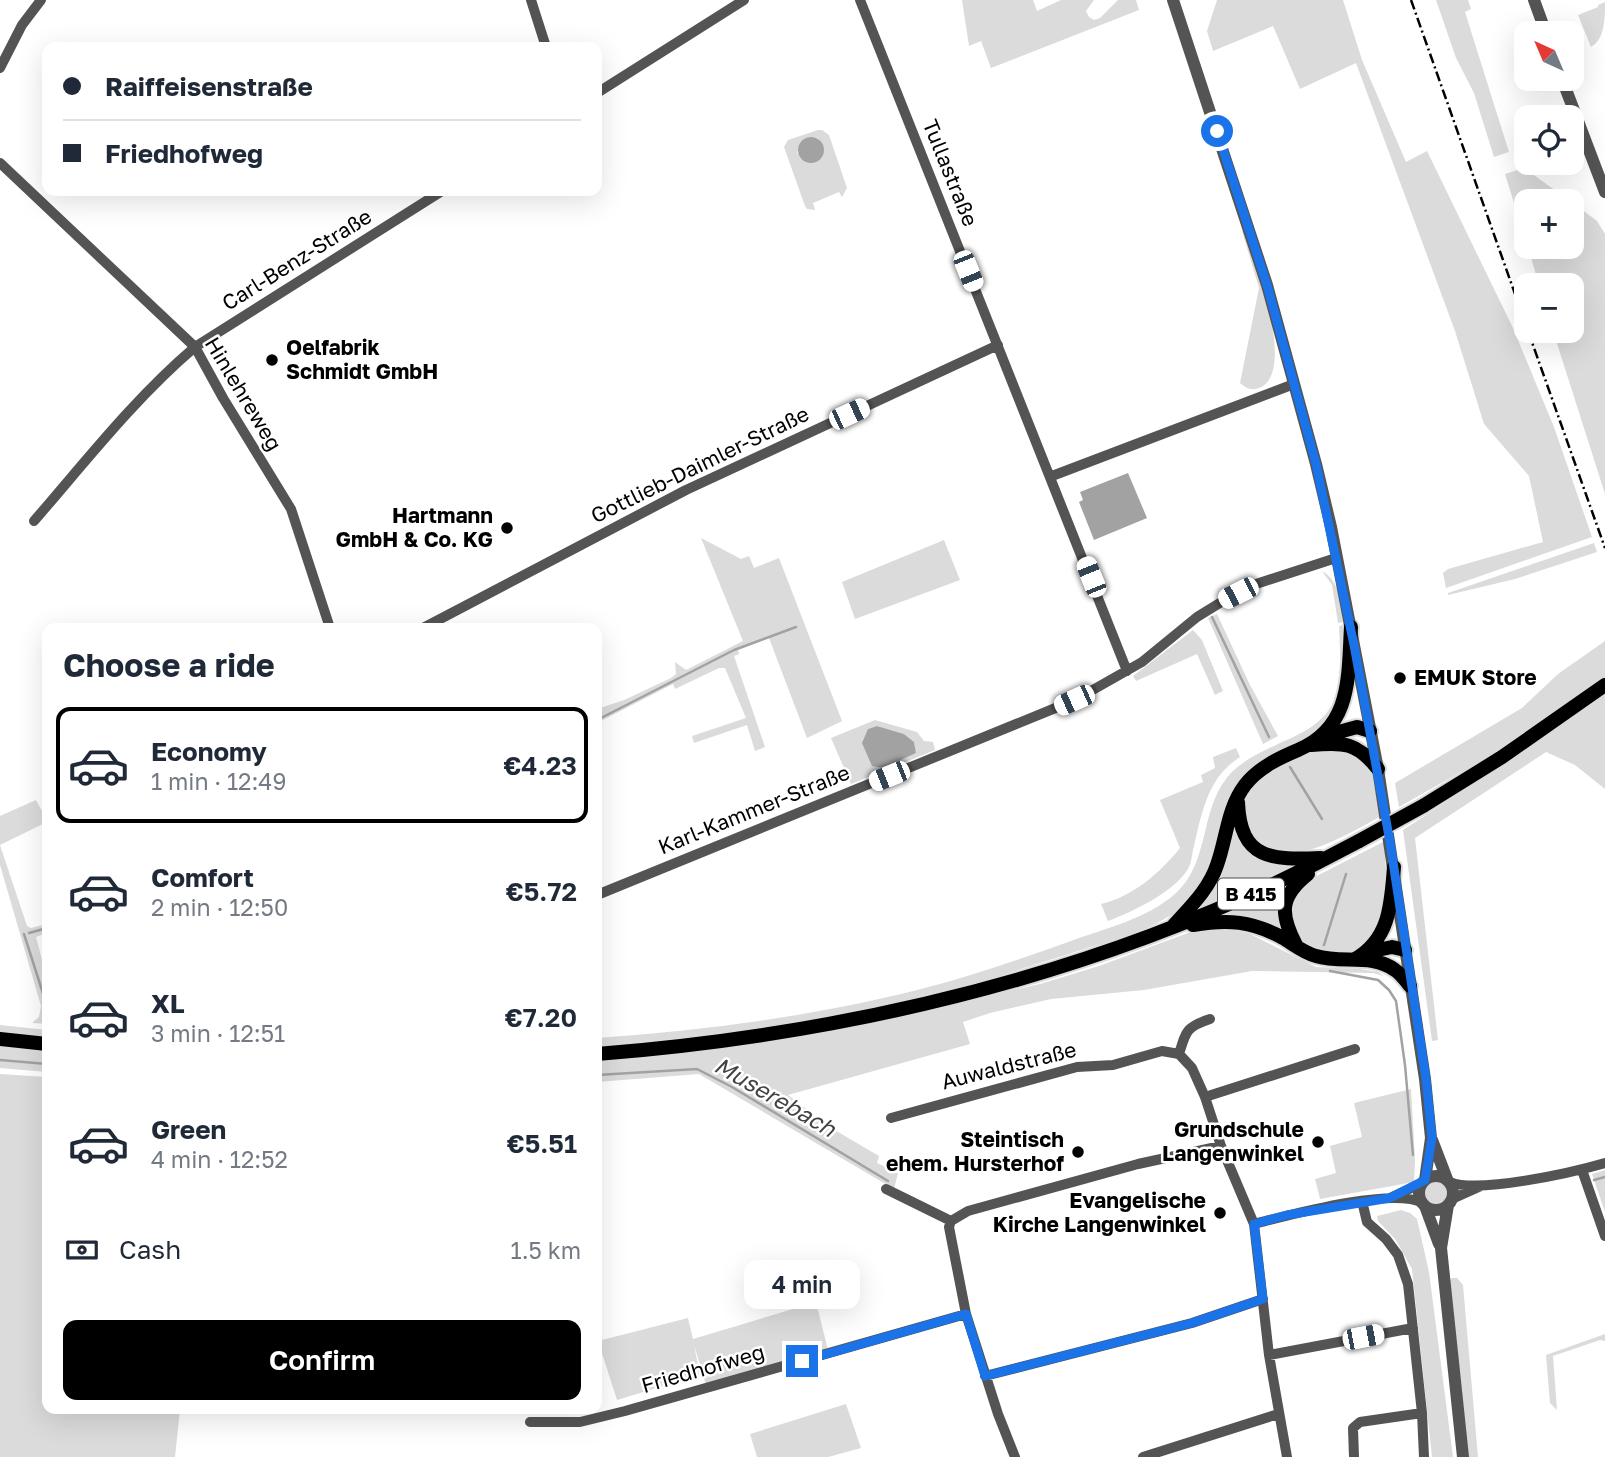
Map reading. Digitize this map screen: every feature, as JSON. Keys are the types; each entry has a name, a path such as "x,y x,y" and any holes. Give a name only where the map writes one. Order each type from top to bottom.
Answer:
{"main road":[{"path":"1329,739 1347,692 1351,627"},
{"name":"B 415","path":"602,1053 736,1040 859,1020 1008,983 1171,929 1329,857 1423,806 1524,743 1605,685"},
{"path":"1171,929 1206,889 1217,864 1227,822 1245,785 1264,768 1310,745 1329,739 1355,738 1370,731"},
{"path":"1329,739 1360,750 1378,769"},
{"path":"1238,798 1238,823 1247,840 1263,853 1284,859 1329,857"},
{"path":"1296,945 1286,921 1285,902 1294,884 1329,857"},
{"path":"1372,956 1388,916 1394,867"},
{"path":"1171,929 1217,921 1243,922 1273,933 1313,956 1330,960 1372,956 1392,947 1405,950"},
{"path":"1372,956 1395,970 1410,986"},
{"path":"0,1039 42,1043"}],"street":[{"path":"0,68 22,25 41,0"},
{"path":"531,0 544,42"},
{"path":"602,90 744,0"},
{"name":"Tullastraße","path":"860,0 1128,671"},
{"path":"1173,0 1243,207 1323,490 1378,769 1426,1079 1432,1138 1453,1191 1441,1248"},
{"path":"1534,0 1542,21"},
{"path":"1567,91 1605,191"},
{"name":"Hinlehreweg","path":"0,163 195,346 223,398 291,509 328,623"},
{"name":"Carl-Benz-Straße","path":"34,521 146,392 195,346 434,196"},
{"name":"Gottlieb-Daimler-Straße","path":"433,623 686,490 998,345"},
{"path":"1052,477 1294,384"},
{"name":"Karl-Kammer-Straße","path":"602,893 1061,706 1142,662 1197,617 1223,601 1253,585 1336,558"},
{"path":"1210,1019 1185,1031 1179,1054 1191,1065 1254,1224 1269,1355 1287,1457"},
{"path":"1205,1097 1355,1049"},
{"name":"Auwaldstraße","path":"891,1118 941,1102 1077,1067 1113,1065 1162,1051 1179,1054"},
{"path":"1432,1138 1419,1196 1441,1248 1463,1457"},
{"path":"1015,1457 985,1376 966,1314 949,1227 951,1221 968,1211 1138,1164 1221,1146"},
{"path":"1254,1224 1362,1201 1390,1198 1416,1200 1439,1210 1482,1186 1582,1170 1605,1163"},
{"path":"1582,1170 1605,1236"},
{"path":"1390,1198 1436,1175 1449,1181 1482,1186"},
{"path":"886,1189 951,1221"},
{"path":"1362,1201 1367,1222 1386,1239 1398,1255 1408,1283 1424,1457"},
{"path":"985,1376 1192,1323 1263,1299"},
{"name":"Friedhofweg","path":"530,1422 580,1422 625,1411 966,1314"},
{"path":"1269,1355 1413,1328"},
{"path":"1354,1457 1353,1428 1360,1422 1422,1413"},
{"path":"1143,1457 1279,1414"}],"shaded area":[{"path":"962,0 1033,0 1037,11 1061,0 1094,0 1086,11 1094,20 1100,18 1118,0 1136,0 1139,10 991,68 981,41 969,46"},
{"path":"1217,0 1343,0 1362,60 1406,162 1427,151 1513,328 1514,343 1519,343 1554,427 1592,537 1446,588 1443,573 1448,569 1543,542 1529,476 1484,424 1455,331 1356,63 1300,89 1273,26 1213,51 1207,31"},
{"path":"1436,0 1468,0 1471,9 1465,12 1509,152 1494,157 1474,93 1456,58"},
{"path":"1605,2 1602,34 1591,47 1584,30 1584,21 1580,21 1578,15"},
{"path":"818,130 829,135 847,188 842,197 839,192 813,203 815,210 807,209 784,147 788,140","holes":["809,137 817,138 822,143 797,154 800,142"]},
{"path":"811,137 820,141 824,150 820,159 811,163 802,159 798,150 802,141"},
{"path":"1514,171 1514,175 1534,175 1553,189 1514,189 1514,203 1505,174"},
{"path":"1584,211 1597,221 1605,234 1605,494 1557,343 1584,343 1584,273 1536,273 1531,259 1584,259"},
{"path":"1245,230 1264,289 1274,339 1275,361 1270,378 1254,389 1240,383 1259,288 1242,231"},
{"path":"1128,473 1147,518 1094,540 1079,502 1083,500 1080,492"},
{"path":"701,538 741,559 749,556 754,568 779,558 842,721 807,738 769,638 738,650 739,654 734,656 765,747 755,751 747,725 694,743 692,736 746,718 725,668 719,668 675,689 673,684 602,720 602,707 671,678 676,674 675,662 686,670 743,641"},
{"path":"944,540 960,580 855,619 842,582"},
{"path":"1594,543 1597,552 1515,579 1448,595 1448,593"},
{"path":"1322,571 1336,587 1344,622 1338,623 1332,585"},
{"path":"1217,614 1250,685 1278,736 1263,744 1208,618"},
{"path":"1344,625 1346,671 1328,723 1227,804 1209,867 1198,890 1189,901 1163,920 1116,939 1001,975 862,1012 768,1029 602,1047 602,1038 770,1019 898,995 1006,964 1126,922 1152,910 1176,893 1187,880 1201,849 1214,800 1233,771 1254,756 1318,722 1330,708 1340,674 1339,626"},
{"path":"1193,630 1202,640 1223,691 1215,695 1197,654 1136,681 1133,676"},
{"path":"1605,641 1605,679 1514,742 1399,807 1395,783 1522,708 1558,674"},
{"path":"1605,692 1605,789 1575,765 1546,752 1415,838 1438,1040 1432,1041 1403,830"},
{"path":"875,720 917,732 924,741 933,742 935,750 851,784 831,738","holes":["877,726 904,734 914,742 916,754 868,729"]},
{"path":"877,726 904,734 914,742 916,753 883,768 872,766 862,743 868,729"},
{"path":"1236,748 1240,757 1220,775 1208,796 1190,865 1183,876 1153,900 1108,921 1101,904 1124,896 1145,883 1180,848 1160,800 1203,782 1201,775 1215,768 1213,757"},
{"path":"1346,748 1366,761 1373,775 1380,817 1307,851 1282,853 1251,840 1243,807 1254,786 1283,764 1304,755 1321,750"},
{"path":"36,800 42,811 42,824 0,845 0,816"},
{"path":"1231,819 1249,847 1304,864 1190,914"},
{"path":"1385,841 1386,900 1378,929 1358,950 1345,956 1330,955 1307,946 1295,933 1289,899 1303,883"},
{"path":"0,845 27,926 31,928 42,925 42,935 36,937 42,960 42,1024 32,1023 39,1017 41,1006 0,865"},
{"path":"1287,885 1288,935 1220,916"},
{"path":"1226,929 1250,934 1316,967 1360,969 1378,972 1384,976 1373,973 1252,971 1144,990 1051,999 963,1022 970,1044 788,1095 833,1129 879,1156 877,1163 898,1173 894,1189 699,1074 602,1082 602,1060 703,1051 828,1032 1040,984 1099,966 1196,930"},
{"path":"0,1025 42,1029 42,1038 0,1034"},
{"path":"0,1046 42,1050 42,1072 0,1068"},
{"path":"0,1074 42,1077 42,1414 179,1414 175,1457 0,1457"},
{"path":"1411,1089 1414,1182 1320,1199 1315,1179 1336,1173 1330,1146 1362,1137 1354,1103"},
{"path":"1605,1170 1605,1212 1592,1174"},
{"path":"1436,1180 1444,1184 1448,1192 1444,1200 1436,1204 1428,1200 1424,1192 1428,1184"},
{"path":"1401,1210 1417,1219 1429,1272 1453,1457 1432,1457 1412,1269 1395,1239 1378,1221 1377,1216"},
{"path":"1457,1278 1463,1285 1478,1457 1467,1457 1449,1281"},
{"path":"816,1302 828,1350 706,1385 694,1345 700,1375 617,1400 602,1353 602,1340 688,1318 693,1339"},
{"path":"1605,1334 1605,1341 1600,1340 1553,1356 1557,1410 1550,1403 1546,1355"},
{"path":"846,1404 861,1448 828,1457 757,1457 750,1434"}],"waterway":[{"path":"1212,617 1269,737"},
{"path":"602,717 734,650 796,627"},
{"path":"1290,767 1322,819"},
{"path":"1324,945 1346,874"},
{"path":"29,933 42,929"},
{"path":"24,934 42,990"},
{"path":"1330,971 1378,980 1396,1001 1413,1155"},
{"name":"Muserebach","path":"0,1060 42,1064"},
{"name":"Muserebach","path":"602,1075 697,1069 732,1087 888,1181"},
{"name":"Muserebach","path":"1594,1180 1605,1177"}],"railway":[{"path":"1411,0 1514,291"},
{"path":"1532,343 1605,548"}],"place":[{"name":"Oelfabrik Schmidt GmbH","path":"272,360"},
{"name":"Hartmann GmbH & Co. KG","path":"507,528"},
{"name":"EMUK Store","path":"1400,678"},
{"name":"Grundschule Langenwinkel","path":"1318,1142"},
{"name":"Steintisch ehem. Hursterhof","path":"1078,1152"},
{"name":"Evangelische Kirche Langenwinkel","path":"1220,1213"}],"route":[{"path":"802,1361 966,1314 985,1376 1192,1323 1263,1299 1254,1224 1287,1215 1390,1198 1425,1180 1432,1138 1426,1079 1378,769 1331,527 1267,285 1217,131"}]}
